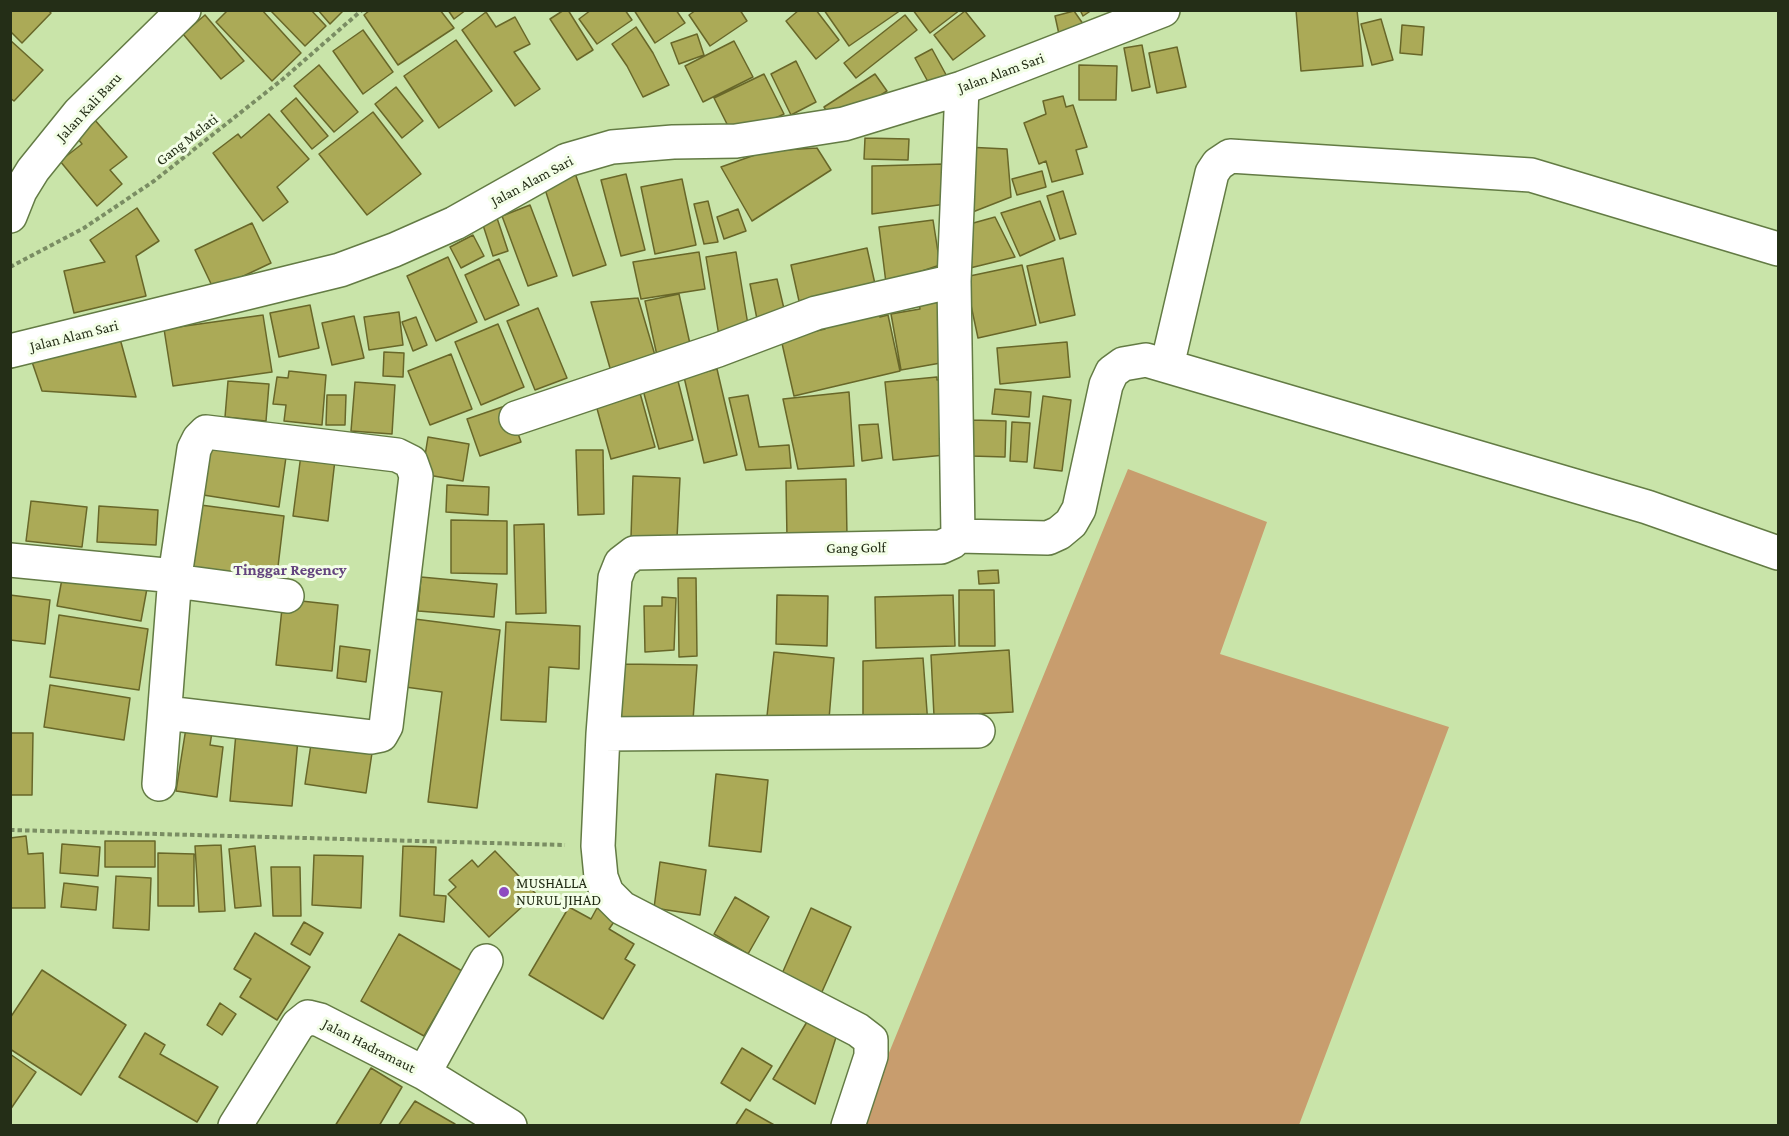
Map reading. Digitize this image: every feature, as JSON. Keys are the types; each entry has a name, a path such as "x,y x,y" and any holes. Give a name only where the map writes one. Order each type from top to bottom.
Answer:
{"street":[{"name":"Jalan Kali Baru","path":"10,216 20,191 33,170 80,113 184,10"},
{"name":"Jalan Alam Sari","path":"10,351 340,270 394,250 455,223 567,160 612,147 673,142 736,141 844,124 962,88 1163,10"},
{"path":"962,88 954,281 958,536 1048,538 1059,533 1071,523 1079,509 1106,385 1112,372 1123,364 1146,360 1647,507 1779,554"},
{"path":"1167,366 1212,173 1218,164 1230,156 1531,175 1779,249"},
{"path":"516,418 718,350 816,313 954,281"},
{"path":"159,783 175,579 194,449 199,439 206,432 397,455 411,462 416,476 386,726 381,735 371,737 166,713"},
{"name":"Gang Golf","path":"600,861 603,734 615,578 621,563 634,553 941,547 958,536"},
{"path":"10,560 175,579 288,596"},
{"path":"603,734 978,731"},
{"path":"600,861 607,893 622,908 858,1030 871,1040 871,1056 848,1125"},
{"path":"424,1073 486,961"},
{"name":"Jalan Hadramaut","path":"235,1125 298,1025 308,1017 320,1020 424,1073 510,1125"}],"path":[{"name":"Gang Melati","path":"10,267 84,228 154,181 283,79 362,10"},
{"path":"10,830 600,861"}],"shaded area":[{"path":"1128,469 1267,522 1220,654 1449,727 1299,1125 859,1126"}],"building":[{"path":"10,10 48,10 51,13 22,43 10,31"},
{"path":"228,10 262,10 301,53 272,81 216,22"},
{"path":"270,10 311,10 326,26 305,46"},
{"path":"318,10 344,10 330,24"},
{"path":"370,10 440,10 454,28 398,65 364,15"},
{"path":"448,10 466,10 454,19"},
{"path":"568,10 593,50 577,60 550,19"},
{"path":"591,10 625,10 632,20 597,44 579,19"},
{"path":"634,10 676,10 685,23 655,43"},
{"path":"696,10 740,10 747,21 710,46 689,15"},
{"path":"799,10 816,10 839,40 816,59 786,21"},
{"path":"824,10 901,10 849,46"},
{"path":"913,10 960,10 930,33"},
{"path":"1080,10 1092,10 1083,16"},
{"path":"1296,10 1357,10 1363,66 1301,71"},
{"path":"965,11 985,36 953,60 934,35"},
{"path":"1074,11 1093,38 1062,48 1055,16"},
{"path":"486,12 496,27 515,17 530,44 514,52 540,89 515,106 462,30"},
{"path":"205,15 244,61 221,79 183,34"},
{"path":"905,15 917,30 856,78 844,63"},
{"path":"1381,19 1393,60 1372,65 1361,24"},
{"path":"1402,25 1424,27 1422,55 1400,53"},
{"path":"636,27 653,53 669,85 643,97 627,66 612,44"},
{"path":"363,30 393,72 363,94 333,51"},
{"path":"697,34 704,55 679,64 671,43"},
{"path":"10,40 43,70 14,101 10,98"},
{"path":"456,40 492,91 439,128 404,76"},
{"path":"734,41 753,77 703,102 685,66"},
{"path":"1142,45 1150,87 1132,91 1124,48"},
{"path":"1177,47 1186,87 1157,93 1149,53"},
{"path":"932,49 950,82 933,91 915,58"},
{"path":"796,61 816,102 791,115 771,74"},
{"path":"319,65 358,112 334,132 294,86"},
{"path":"1079,65 1117,66 1116,100 1079,100"},
{"path":"764,74 784,114 734,138 714,98"},
{"path":"875,74 887,91 835,125 824,107"},
{"path":"396,87 423,121 402,138 375,104"},
{"path":"1063,96 1066,107 1073,105 1087,147 1076,150 1083,174 1052,182 1046,161 1039,164 1024,123 1046,114 1043,101"},
{"path":"296,98 328,136 312,149 281,111"},
{"path":"373,112 421,174 367,215 319,154"},
{"path":"269,114 309,159 277,187 288,202 263,221 213,153 238,134 241,138"},
{"path":"94,119 127,157 110,170 122,184 97,206 60,161 82,144 75,135"},
{"path":"865,138 909,139 908,160 864,159"},
{"path":"966,147 1007,149 1011,197 965,215"},
{"path":"817,148 831,170 752,221 721,167 766,151"},
{"path":"945,164 946,204 872,214 872,166"},
{"path":"1042,171 1046,187 1017,195 1012,179"},
{"path":"575,173 606,265 573,276 543,183"},
{"path":"626,174 645,250 621,256 601,180"},
{"path":"682,179 696,245 655,254 641,187"},
{"path":"1063,191 1076,234 1060,239 1047,196"},
{"path":"708,201 718,242 704,244 694,204"},
{"path":"1040,201 1055,240 1020,256 1001,213"},
{"path":"530,205 557,276 528,286 502,216"},
{"path":"137,208 159,241 136,256 146,296 74,313 64,271 105,262 90,240"},
{"path":"738,209 746,231 724,239 717,217"},
{"path":"995,217 1015,257 970,268 959,227"},
{"path":"497,218 508,251 493,256 482,222"},
{"path":"933,220 940,265 886,283 879,227"},
{"path":"252,223 271,263 214,290 195,250"},
{"path":"473,235 484,256 461,268 450,247"},
{"path":"867,248 875,284 799,301 791,265"},
{"path":"699,252 705,289 641,299 633,262"},
{"path":"736,252 749,331 719,336 706,257"},
{"path":"448,257 477,322 436,341 407,276"},
{"path":"1063,258 1075,315 1040,323 1027,266"},
{"path":"499,259 519,305 485,320 465,275"},
{"path":"1022,265 1036,325 978,338 965,277"},
{"path":"777,279 785,313 757,319 750,284"},
{"path":"943,289 952,361 901,370 891,314 920,309 918,296"},
{"path":"679,294 692,353 658,360 645,301"},
{"path":"638,298 657,362 612,375 591,302"},
{"path":"310,305 319,348 279,357 270,313"},
{"path":"878,307 880,317 888,315 900,371 794,396 781,339 825,329 823,320"},
{"path":"538,308 567,378 535,390 507,321"},
{"path":"399,312 403,345 369,350 364,317"},
{"path":"263,315 272,372 173,386 164,329"},
{"path":"354,316 364,358 332,365 322,323"},
{"path":"416,317 427,345 413,351 402,322"},
{"path":"498,324 524,387 481,405 455,342"},
{"path":"119,335 136,397 42,391 31,359"},
{"path":"1067,342 1070,377 1000,384 997,348"},
{"path":"384,352 404,353 403,377 383,376"},
{"path":"451,354 472,409 430,425 408,371"},
{"path":"717,369 737,455 704,463 684,377"},
{"path":"289,371 326,375 322,425 284,421 286,405 273,404 277,377 288,378"},
{"path":"937,377 937,380 947,378 945,455 893,460 885,382"},
{"path":"228,381 269,384 266,421 225,417"},
{"path":"678,381 693,440 659,449 643,390"},
{"path":"355,382 395,385 392,434 351,431"},
{"path":"995,389 1031,392 1029,417 992,414"},
{"path":"849,392 854,466 798,469 783,399"},
{"path":"640,393 655,447 611,459 596,405"},
{"path":"327,395 346,395 345,425 326,425"},
{"path":"748,395 759,447 789,445 791,468 746,470 729,398"},
{"path":"1043,396 1071,400 1062,471 1034,468"},
{"path":"508,405 521,442 480,456 467,419"},
{"path":"973,420 1006,421 1005,457 971,456"},
{"path":"1012,422 1030,423 1027,462 1010,461"},
{"path":"878,424 882,458 862,461 859,425"},
{"path":"428,437 469,444 463,481 422,474"},
{"path":"206,438 287,450 279,507 197,494"},
{"path":"302,447 336,451 328,521 293,516"},
{"path":"576,450 603,450 604,514 578,515"},
{"path":"633,476 680,478 677,538 631,537"},
{"path":"846,479 847,537 787,539 786,481"},
{"path":"447,485 489,487 488,515 446,512"},
{"path":"31,501 87,507 82,547 26,541"},
{"path":"193,504 284,516 275,592 184,580"},
{"path":"99,506 158,510 156,545 97,542"},
{"path":"451,520 507,521 507,574 451,573"},
{"path":"544,524 546,613 516,614 514,525"},
{"path":"64,568 148,583 141,621 57,606"},
{"path":"998,570 999,583 979,584 978,571"},
{"path":"421,577 497,584 494,617 418,611"},
{"path":"678,578 696,578 697,656 679,657"},
{"path":"959,590 994,590 995,646 959,646"},
{"path":"10,595 50,600 45,644 10,640"},
{"path":"777,595 828,596 827,646 776,644"},
{"path":"953,595 955,646 876,648 875,597"},
{"path":"662,597 676,598 674,650 645,652 644,606 662,606"},
{"path":"283,599 338,605 332,671 276,665"},
{"path":"59,615 148,629 139,690 50,677"},
{"path":"407,618 500,630 477,808 428,802 442,692 398,686"},
{"path":"506,622 580,626 579,669 549,667 546,722 501,720"},
{"path":"340,646 370,650 366,682 337,678"},
{"path":"1009,650 1013,712 934,716 931,655"},
{"path":"774,652 834,658 829,719 766,725"},
{"path":"923,658 928,725 863,723 863,661"},
{"path":"622,664 697,665 693,720 619,723"},
{"path":"50,685 130,698 124,740 44,727"},
{"path":"186,728 212,732 210,745 223,747 217,797 176,791"},
{"path":"10,733 33,733 32,795 10,795"},
{"path":"236,733 298,739 292,806 230,801"},
{"path":"311,744 372,753 366,793 305,784"},
{"path":"716,774 768,780 761,852 709,846"},
{"path":"26,836 28,854 43,853 45,908 10,908 10,838"},
{"path":"105,841 155,841 155,867 105,867"},
{"path":"62,844 100,847 98,876 60,873"},
{"path":"221,845 225,911 199,912 195,846"},
{"path":"255,846 261,906 235,908 229,849"},
{"path":"403,846 436,847 434,895 446,896 444,922 400,916"},
{"path":"495,851 536,894 489,937 448,894 456,887 449,880 472,860 478,867"},
{"path":"158,853 194,854 194,906 158,906"},
{"path":"314,855 363,856 361,908 312,905"},
{"path":"660,862 706,870 700,915 654,908"},
{"path":"271,867 300,867 301,916 273,916"},
{"path":"116,876 151,878 149,930 113,928"},
{"path":"64,883 98,887 96,910 61,907"},
{"path":"735,897 769,917 748,954 714,934"},
{"path":"569,907 591,919 597,908 616,919 609,929 634,944 625,959 635,965 603,1019 529,975"},
{"path":"811,908 851,927 821,994 781,976"},
{"path":"304,922 323,933 310,955 291,944"},
{"path":"255,933 310,967 277,1020 240,997 251,979 234,969"},
{"path":"399,934 462,971 424,1036 361,1001"},
{"path":"42,970 126,1025 81,1095 10,1049 10,1018"},
{"path":"220,1003 236,1014 222,1035 207,1025"},
{"path":"811,1015 838,1031 815,1104 773,1079"},
{"path":"145,1033 165,1045 160,1054 218,1087 197,1122 119,1077"},
{"path":"742,1048 772,1066 750,1101 721,1083"},
{"path":"10,1054 36,1072 10,1110"},
{"path":"371,1068 402,1087 379,1126 335,1126"},
{"path":"415,1101 455,1124 454,1126 398,1126"},
{"path":"746,1109 776,1126 735,1126"}],"place":[{"name":"MUSHALLA NURUL JIHAD","path":"504,892"}],"district":[{"name":"Tinggar Regency","path":"290,570"}]}
